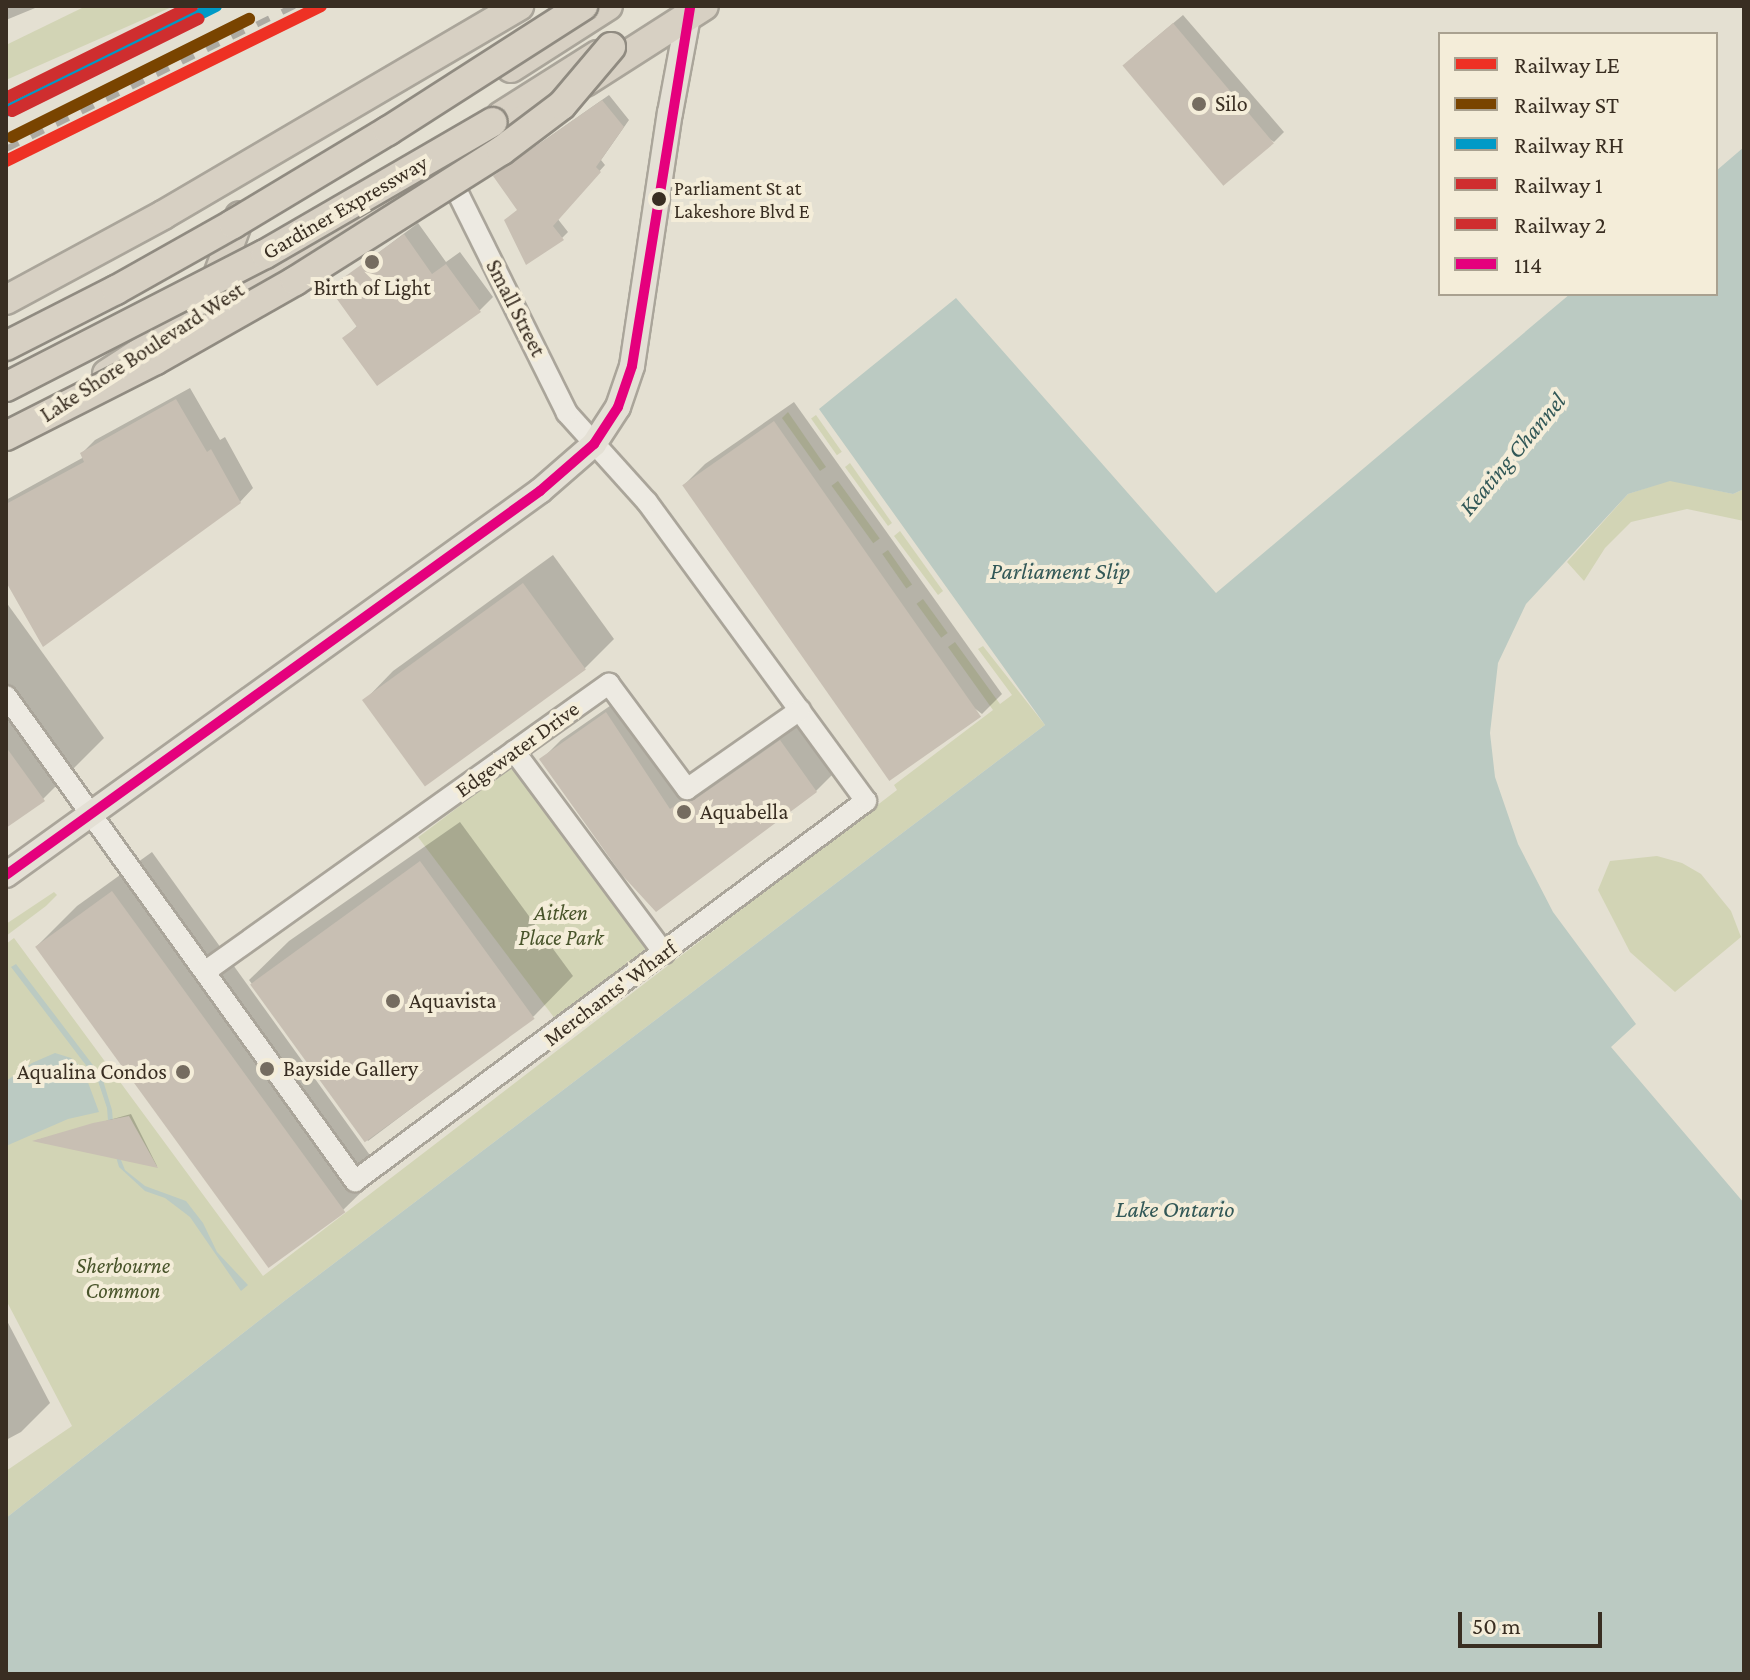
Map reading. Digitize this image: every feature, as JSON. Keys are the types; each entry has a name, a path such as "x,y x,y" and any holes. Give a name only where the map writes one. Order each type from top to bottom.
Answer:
{"highway":[{"path":"6,300 163,215 519,6"},
{"name":"Gardiner Expressway","path":"6,346 116,290 233,224 401,123 583,6"},
{"path":"6,331 240,216 376,154 608,6"},
{"name":"Gardiner Expressway","path":"6,387 265,254 493,122 611,47 689,9"},
{"name":"Lake Shore Boulevard West","path":"6,438 207,309 445,168 689,9"},
{"path":"6,438 156,360 295,281 501,151 562,105 611,47"},
{"path":"207,309 240,216"}],"main road":[{"path":"6,875 540,491 594,444 618,407 632,366 689,9"}],"street":[{"name":"Small Street","path":"445,168 567,413 594,444"},
{"name":"Merchants' Wharf","path":"6,696 355,1181 866,801 647,502 594,444"},
{"name":"Edgewater Drive","path":"206,971 609,684 687,789 800,710"},
{"path":"514,751 664,953"}],"green space":[{"path":"86,6 174,6 6,80 6,45"},
{"path":"788,412 826,467 820,471 782,418"},
{"path":"816,415 842,452 837,455 811,418"},
{"path":"850,463 892,523 888,526 845,467"},
{"path":"1670,480 1733,494 1744,489 1744,521 1687,509 1631,522 1605,548 1584,581 1567,562 1628,494"},
{"path":"838,481 880,538 873,543 832,486"},
{"path":"900,531 943,591 938,595 894,536"},
{"path":"888,550 912,584 906,588 882,554"},
{"path":"923,599 948,633 941,638 917,604"},
{"name":"Sherbourne Common","path":"955,642 1000,704 1012,695 978,649 983,646 1045,725 283,1302 6,1518 6,1471 72,1426 6,1300 6,944 14,938 263,1276 897,790 894,785 993,710 948,647"},
{"name":"Aitken Place Park","path":"514,765 652,949 557,1021 418,837"},
{"path":"1657,856 1682,863 1701,874 1731,911 1741,937 1675,992 1630,952 1598,890 1610,861"},
{"path":"54,892 57,895 46,906 6,936 6,924"}],"water":[{"name":"Lake Ontario","path":"1744,147 1744,489 1733,494 1670,481 1628,494 1526,604 1498,663 1490,733 1495,777 1518,844 1553,912 1636,1024 1611,1047 1744,1203 1744,1674 6,1674 6,1518 283,1302 1045,725 819,409 956,298 1216,593 1568,296 1718,296 1718,169"},
{"path":"16,964 102,1077 112,1110 115,1145 125,1170 145,1186 186,1201 203,1223 217,1252 248,1285 241,1291 190,1217 165,1198 145,1191 119,1167 98,1081 11,967"},
{"path":"55,1053 71,1058 83,1069 99,1112 68,1119 6,1146 6,1081 32,1063"}],"building":[{"name":"Silo","path":"1173,23 1274,143 1223,186 1122,65"},
{"path":"602,100 624,127 596,167 601,172 553,226 564,240 526,265 504,220 517,210 493,176"},
{"path":"404,234 432,274 446,264 481,312 377,386 342,338 357,327 329,288"},
{"path":"176,399 207,452 211,449 241,503 43,647 6,582 6,504 84,462 80,453"},
{"path":"774,421 981,717 889,781 682,485"},
{"path":"523,583 586,670 425,787 362,700"},
{"name":"Aquabella","path":"606,712 670,809 682,801 694,800 780,740 817,792 656,912 622,875 539,759"},
{"path":"6,747 45,801 6,828"},
{"name":"Aquavista","path":"420,861 535,1019 365,1142 250,984"},
{"name":"Aqualina Condos","path":"112,891 345,1212 268,1268 35,947"},
{"path":"129,1116 158,1168 32,1141 93,1123"}],"railway":[{"path":"6,149 294,6"}],"rail line":[{"name":"1","path":"6,98 192,6"},
{"name":"RH","path":"6,111 216,6"},
{"name":"LE","path":"6,161 321,6"},
{"name":"2","path":"12,111 198,19"},
{"name":"ST","path":"12,137 249,19"}],"transit line":[{"name":"114","path":"6,875 540,491 594,444 618,407 632,366 690,6"}],"place":[{"name":"Silo","path":"1199,104"},
{"name":"Parliament St at Lakeshore Blvd E","path":"659,199"},
{"name":"Birth of Light","path":"372,262"},
{"name":"Aquabella","path":"684,812"},
{"name":"Aquavista","path":"393,1001"},
{"name":"Bayside Gallery","path":"267,1069"},
{"name":"Aqualina Condos","path":"183,1072"}],"water label":[{"name":"Keating Channel","path":"1512,454"},
{"name":"Parliament Slip","path":"1060,571"}]}
